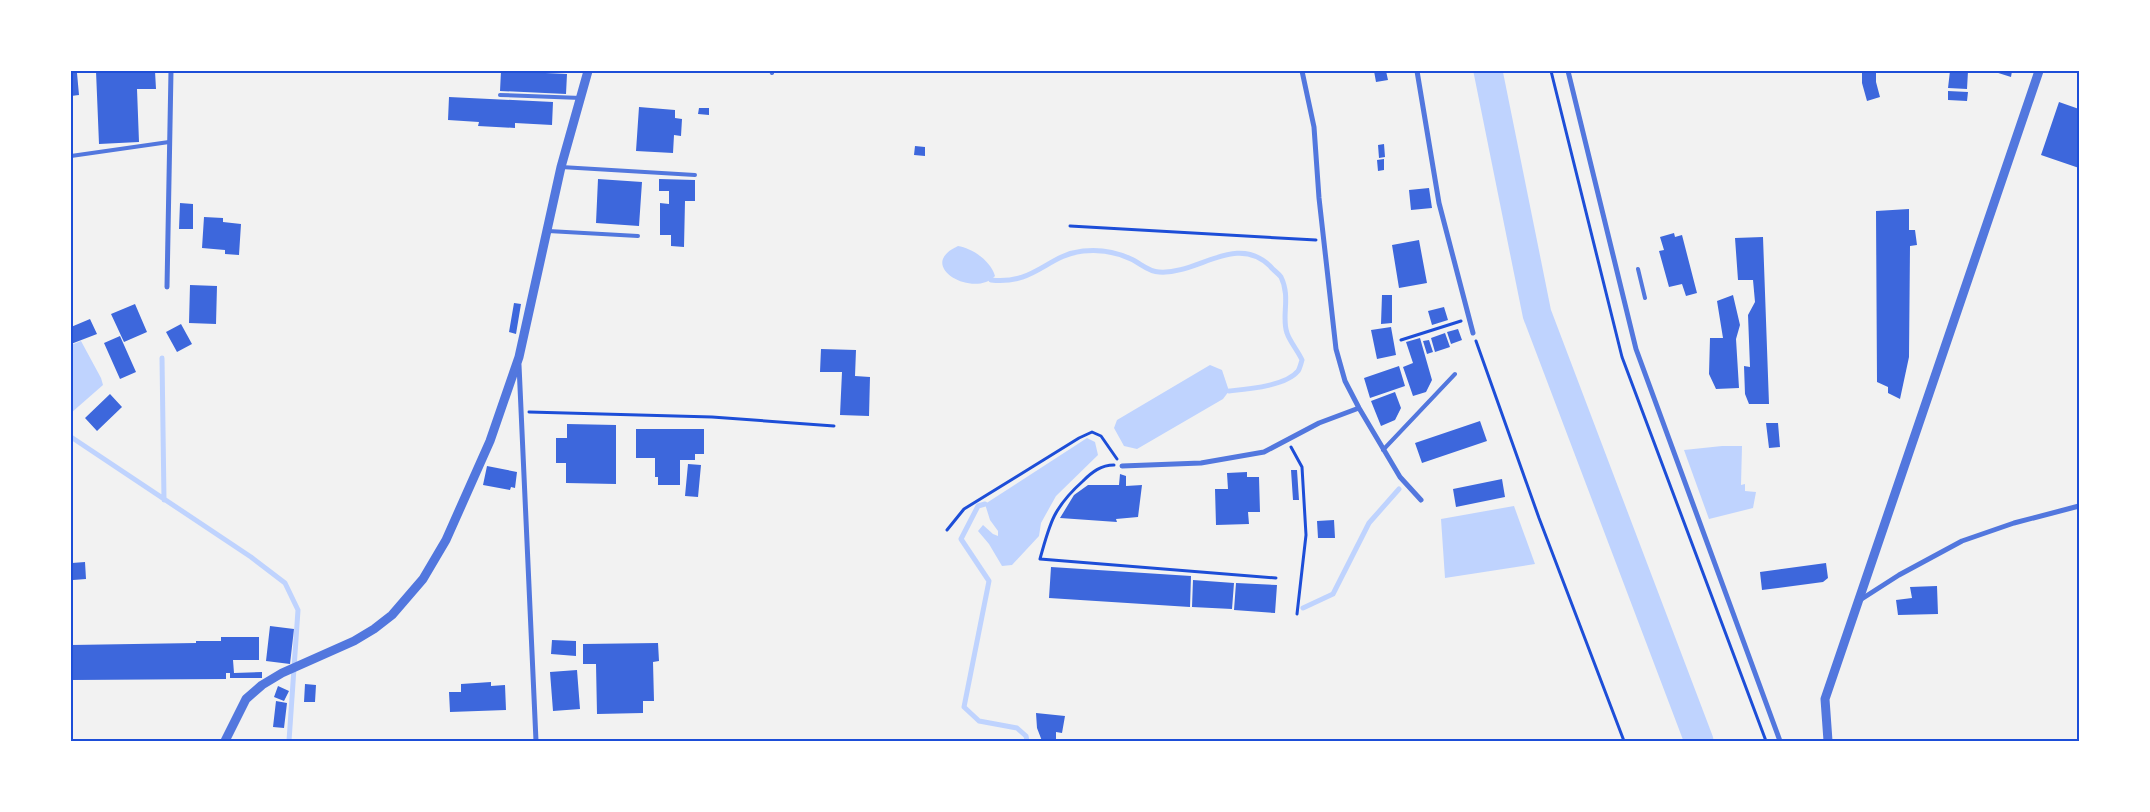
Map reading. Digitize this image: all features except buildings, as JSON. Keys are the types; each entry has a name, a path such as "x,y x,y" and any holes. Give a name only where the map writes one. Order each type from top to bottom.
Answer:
{"street":[{"path":"167,287 171,71"},
{"path":"225,741 246,699 262,685 282,673 374,629 392,615 423,579 446,540 490,441 519,357 561,168 588,71"},
{"path":"1302,71 1314,127 1336,349 1345,381 1359,408 1400,477 1421,500"},
{"path":"1417,71 1439,203 1473,334"},
{"path":"1568,71 1636,349 1780,741"},
{"path":"1828,741 1825,699 2039,71"},
{"path":"519,357 536,741"},
{"path":"1122,466 1201,463 1264,452 1319,424 1359,408"},
{"path":"1858,601 1899,575 1962,541 2014,523 2079,506"}],"lane":[{"path":"500,96 581,98"},
{"path":"71,156 169,142"},
{"path":"561,168 695,175"},
{"path":"547,231 638,236"},
{"path":"1638,269 1646,298"},
{"path":"1383,450 1455,374"}],"path":[{"path":"1070,226 1324,241"},
{"path":"1401,340 1469,318"},
{"path":"1473,334 1539,518 1624,741"},
{"path":"521,412 712,417 834,426"},
{"path":"946,530 964,508 1092,432 1102,436 1122,466"},
{"path":"1287,440 1302,467 1306,535 1298,614"},
{"path":"1122,466 1104,465 1088,476 1064,498 1052,520 1040,559 1276,578"}],"water":[{"path":"958,246 969,249 985,260 995,276 986,282 974,284 962,282 952,277 945,270 942,262 946,254"},
{"path":"81,341 103,385 71,413 71,345"},
{"path":"1210,365 1222,370 1229,391 1223,399 1137,449 1124,446 1114,428 1117,420"},
{"path":"1087,438 1095,442 1098,455 1056,496 1041,523 1039,536 1012,565 1002,566 989,544 978,531 983,525 998,536 998,531 990,520 985,504"},
{"path":"1742,446 1741,485 1745,484 1745,491 1756,492 1753,508 1709,519 1684,450"},
{"path":"1514,506 1535,564 1445,578 1441,519"}],"waterway":[{"path":"1488,71 1537,314 1699,741"},
{"path":"991,280 1019,278 1060,258 1083,251 1096,250 1114,253 1131,259 1152,271 1159,272 1188,268 1230,254 1244,253 1257,257 1281,277 1286,299 1285,327 1302,360 1298,371 1285,380 1266,386 1229,391"},
{"path":"162,358 164,500"},
{"path":"71,437 251,557 285,583 298,610 289,741"},
{"path":"1303,608 1333,594 1369,523 1399,489"},
{"path":"985,504 978,506 961,539 989,581 964,707 979,721 1017,728 1026,736 1027,741"}]}
